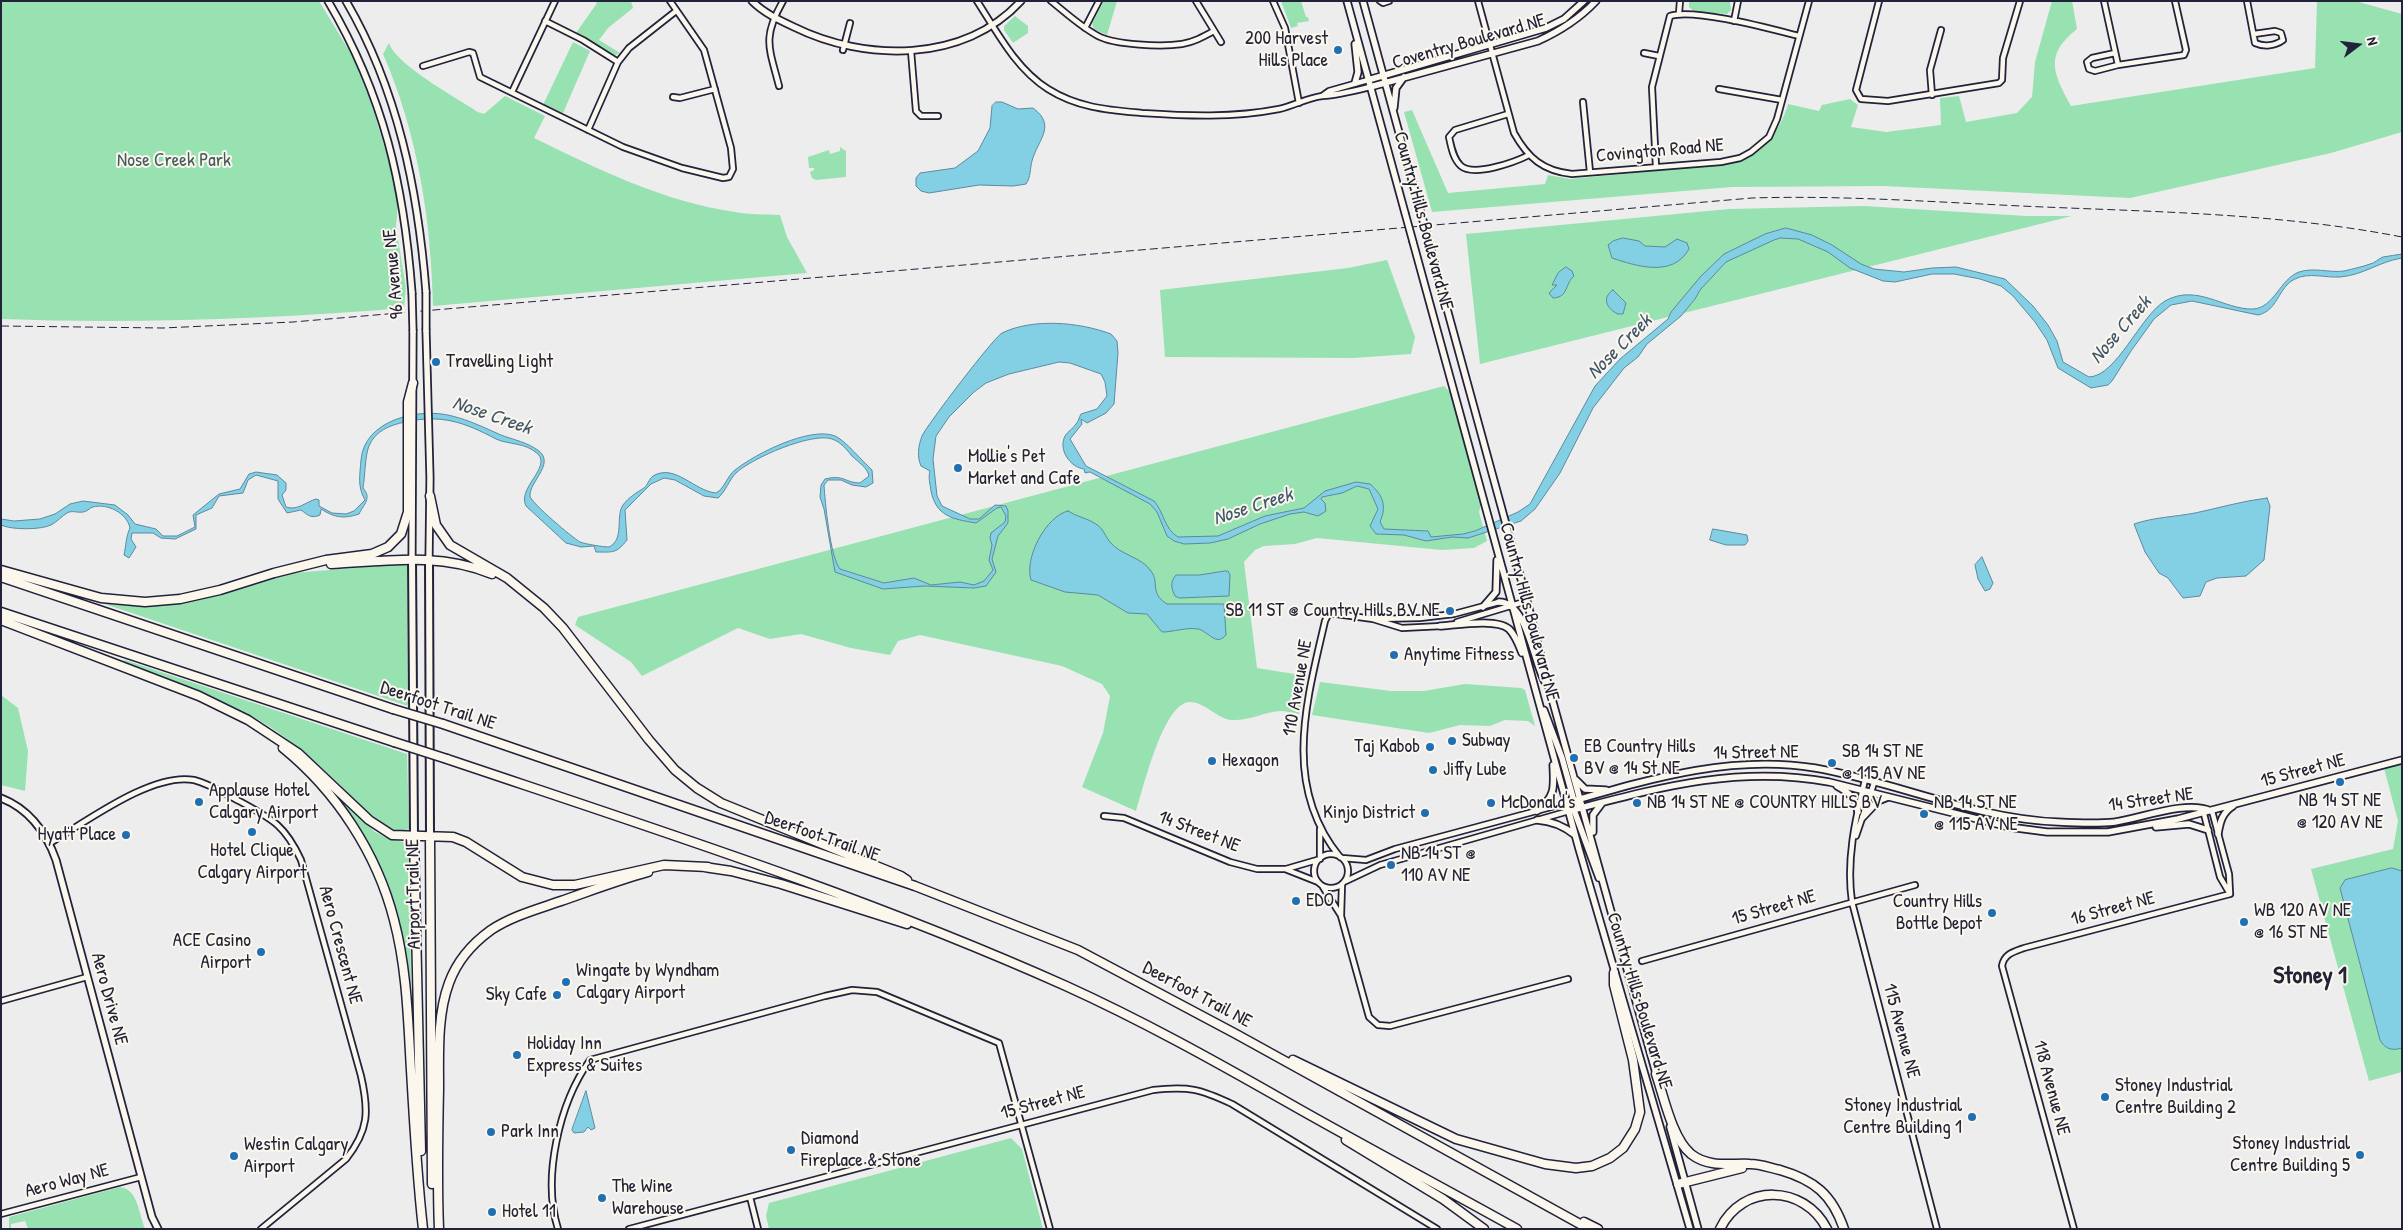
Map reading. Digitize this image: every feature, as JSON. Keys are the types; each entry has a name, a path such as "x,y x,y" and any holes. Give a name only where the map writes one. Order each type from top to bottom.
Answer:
{"highway":[{"path":"311,566 326,560 372,554 396,541 406,522 408,512 410,454 408,402 413,383"},
{"path":"430,496 436,525 450,545 507,578 525,591 563,628 648,740 675,770 696,788 737,810 902,876 915,886"},
{"path":"1,570 101,598 145,602 188,597 274,573 311,566 429,559 470,565 525,591"},
{"name":"Deerfoot Trail NE","path":"1,577 393,709 443,724 915,886 1078,950 1236,1034 1589,1229"},
{"path":"1,612 749,861 906,919 1091,998 1226,1066 1443,1199 1484,1229"},
{"path":"1,620 199,696 264,729 298,753 368,820 398,837 453,837 466,842 522,877 553,885 574,885 664,865 708,867 731,871 931,930"},
{"path":"234,713 288,752 328,792 358,833 385,892 394,919 404,973 423,1229"},
{"name":"Airport Trail NE","path":"414,836 418,1083 423,1229"},
{"name":"Airport Trail NE","path":"430,836 431,1168 437,1229"},
{"path":"437,1229 440,1040 444,1003 450,982 459,963 472,946 492,930 530,911 648,872 708,867"},
{"path":"1236,1034 1456,1139 1545,1164 1566,1168 1584,1168 1617,1154 1629,1140 1640,1112 1634,1060 1614,985 1614,973"},
{"path":"1656,1074 1679,1140 1691,1154 1712,1163 1752,1164 1804,1177 1823,1192 1832,1204 1844,1229"},
{"path":"1285,1101 1517,1229"},
{"path":"1682,1183 1740,1168 1767,1167"},
{"path":"1720,1229 1725,1220 1741,1204 1751,1198 1769,1194 1791,1196 1802,1201 1818,1215 1827,1229"},
{"path":"1555,1210 1598,1229"}],"main road":[{"name":"96 Avenue NE","path":"328,1 359,60 389,141 406,226 412,293 413,383"},
{"name":"96 Avenue NE","path":"346,1 373,51 402,136 420,223 426,292 430,496 429,559"},
{"path":"752,1 773,17 844,47 911,51 946,45 966,39 993,26 1021,1"},
{"name":"Country Hills Boulevard NE","path":"1346,1 1566,803 1572,811 1575,835 1614,973 1698,1229"},
{"name":"Country Hills Boulevard NE","path":"1363,1 1528,602 1549,688 1656,1074 1682,1183 1690,1229"},
{"name":"Coventry Boulevard NE","path":"1368,80 1546,28 1564,19 1584,1"},
{"name":"Coventry Boulevard NE","path":"1370,87 1492,54 1560,31 1587,11 1596,1"},
{"path":"1353,25 1358,72 1355,83"},
{"path":"1394,115 1396,88 1404,77"},
{"path":"410,454 412,559"},
{"path":"1483,607 1496,592 1498,567 1495,543"},
{"name":"Airport Trail NE","path":"412,559 414,836"},
{"name":"Airport Trail NE","path":"429,559 430,836"},
{"path":"1499,602 1507,602 1519,612 1541,675 1549,688"},
{"path":"1440,626 1484,624 1505,626 1511,631 1528,663"},
{"path":"1536,694 1550,723 1574,801 1583,807"},
{"path":"1537,811 1550,800 1554,787 1553,755"},
{"name":"15 Street NE","path":"2212,811 2402,760"},
{"name":"14 Street NE","path":"1566,803 1698,770 1750,764 1816,768 2003,815 2056,822 2112,822 2180,809 2212,811"},
{"name":"14 Street NE","path":"1572,811 1697,780 1731,776 1783,776 1829,782 1986,822 2029,830 2092,833 2144,827 2203,810"},
{"path":"1575,780 1585,789 1613,790"},
{"path":"1829,782 1849,792 1854,798 1858,812"},
{"path":"1863,818 1878,801 1889,797"},
{"name":"Aero Drive NE","path":"1,798 12,802 34,820 50,843 152,1217 158,1229"},
{"path":"1595,851 1592,821 1602,803"},
{"path":"2218,834 2226,811 2240,803"},
{"path":"1572,811 1608,901"},
{"path":"1537,820 1549,821 1575,835"},
{"path":"2144,827 2189,824 2208,830"}],"street":[{"path":"512,92 555,1"},
{"path":"423,66 469,52 472,54 480,77 623,147 682,168 723,178 729,177 733,169 731,148 704,50 670,1"},
{"path":"779,86 768,41 773,17 783,1"},
{"path":"977,1 1017,60 1038,82 1049,90 1079,104 1099,110 1180,116 1223,116 1280,109 1322,96 1329,91 1368,80"},
{"path":"1051,1 1099,37 1112,40 1167,45 1199,40 1214,31"},
{"path":"1085,28 1099,1"},
{"path":"1196,1 1221,42"},
{"path":"1273,1 1285,28 1299,103"},
{"path":"1380,1 1384,3 1390,1"},
{"name":"Covington Road NE","path":"1478,1 1514,133 1534,161 1556,172 1572,174 1721,162 1751,152 1769,137 1782,100 1809,1"},
{"path":"1679,13 1680,1"},
{"path":"1734,21 1738,1"},
{"path":"1879,1 1856,90 1861,98 1888,101 1999,83 2002,80 2003,58 2020,1"},
{"path":"2104,1 2118,65"},
{"path":"2115,53 2092,58 2087,62 2089,69 2095,70 2184,55 2186,50 2175,1"},
{"path":"2247,1 2255,43 2261,46 2278,44 2283,40 2281,33 2275,31 2254,34"},
{"path":"588,130 618,62 629,48 676,11"},
{"path":"1656,166 1652,87 1670,16 1679,13 1734,21 1799,36"},
{"path":"545,21 583,40 618,62"},
{"path":"844,47 850,23"},
{"path":"1932,95 1930,70 1941,30"},
{"path":"911,51 916,112 921,116 938,116"},
{"path":"1644,53 1659,56"},
{"path":"1322,96 1330,97 1370,87"},
{"path":"672,97 680,98 716,88"},
{"path":"1719,89 1782,100"},
{"path":"1583,102 1590,172"},
{"path":"1508,114 1455,130 1449,137 1451,147 1459,164 1466,169 1489,168 1510,164 1529,156"},
{"path":"1373,619 1420,618 1454,614 1499,602"},
{"path":"1373,619 1402,628 1440,626 1528,602"},
{"name":"110 Avenue NE","path":"1341,858 1320,828 1305,779 1302,737 1323,633 1329,613 1373,619"},
{"name":"Aero Crescent NE","path":"50,843 138,792 156,784 179,779 195,780 208,785 253,808 272,819 292,840 301,860 361,1076 366,1098 367,1116 356,1146 346,1159 261,1229"},
{"name":"115 Avenue NE","path":"1865,780 1850,863 1852,902 1937,1229"},
{"name":"115 Avenue NE","path":"1854,840 1874,783"},
{"name":"14 Street NE","path":"1341,858 1366,860 1421,842 1566,803"},
{"path":"2203,810 2220,877 2230,894"},
{"name":"14 Street NE","path":"1343,883 1380,865 1572,811"},
{"path":"2212,811 2229,874 2230,894"},
{"name":"14 Street NE","path":"1104,816 1124,818 1230,862 1257,869 1285,869 1319,859"},
{"name":"110 Avenue NE","path":"1319,859 1320,828"},
{"path":"1410,856 1416,852 1421,842"},
{"path":"1341,916 1343,883 1348,872 1341,858 1330,854 1319,859 1314,870 1318,882 1323,886 1341,916 1369,1017 1373,1022 1381,1026 1390,1026 1568,978"},
{"name":"14 Street NE","path":"1285,869 1318,882"},
{"path":"1323,886 1335,888 1343,883"},
{"name":"15 Street NE","path":"1642,961 1915,885"},
{"name":"16 Street NE","path":"2006,957 2024,948 2230,894"},
{"name":"118 Avenue NE","path":"2006,957 2002,966 2074,1229"},
{"path":"1,1000 87,977"},
{"path":"558,1229 553,1211 551,1171 557,1141 570,1098 590,1060 842,991 863,990 876,992 999,1043 1050,1229"},
{"name":"15 Street NE","path":"629,1229 1153,1090 1182,1087 1208,1093 1232,1104 1437,1229"},
{"name":"Aero Way NE","path":"1,1214 141,1177"},
{"path":"750,1196 758,1229"}],"green space":[{"name":"Nose Creek Park","path":"1,1 319,1 353,57 372,105 392,173 398,203 396,227 406,288 404,308 202,320 1,319"},
{"path":"595,1 631,1 633,8 608,28 599,40 620,53 615,55 576,33 597,3"},
{"path":"1104,1 1117,1 1107,35 1094,29 1092,24"},
{"path":"1281,1 1301,1 1309,21 1297,23 1298,26 1291,28"},
{"path":"1689,1 1730,1 1731,10 1727,14 1695,12 1689,7"},
{"path":"2052,1 2072,1 2077,29 2060,47 2055,65 2056,74 2071,106 2315,68 2317,1 2355,1 2402,14 2402,132 2331,153 2130,198 1883,186 1732,187 1432,212 1404,112 1412,110 1448,193 1545,184 1548,175 1570,179 1729,164 1750,155 1767,142 1779,125 1788,104 1819,111 1822,105 1850,99 1858,105 1851,127 1886,132 1941,125 1940,98 1959,96 1966,122 2017,113 2032,97 2035,62"},
{"path":"1015,16 1028,26 1028,33 1013,43 1004,30 1004,26"},
{"path":"573,42 590,51 563,113 543,105"},
{"path":"389,43 394,52 415,71 478,112 484,114 505,96 545,116 534,138 632,183 683,201 709,207 746,214 780,215 787,237 807,273 433,306 426,210 414,146 395,84 383,54"},
{"path":"840,147 846,151 846,177 816,180 812,178 810,172 814,168 809,168 808,157 829,150 830,154 840,151"},
{"path":"1864,206 2026,216 2072,216 1480,364 1466,234 1729,209"},
{"path":"1387,260 1415,337 1411,354 1353,358 1165,357 1160,290 1348,268"},
{"path":"1444,386 1450,392 1481,504 1479,512 1487,541 1474,548 1442,550 1317,538 1295,544 1264,546 1255,550 1244,562 1257,668 1307,676 1299,714 1280,711 1232,720 1221,717 1206,707 1195,703 1190,702 1180,706 1171,716 1163,731 1149,767 1136,811 1082,787 1103,733 1110,696 1102,684 1062,666 920,635 898,641 890,655 851,648 801,634 770,639 738,628 642,676 631,662 575,625 578,617"},
{"path":"402,564 407,566 408,706 96,601 115,605 144,606 172,602 293,573"},
{"path":"125,660 407,754 409,829 394,830 380,823 367,813 310,757 257,719 209,696 127,664 123,661"},
{"path":"1320,682 1391,691 1424,691 1465,684 1521,688 1525,690 1535,726 1528,721 1505,720 1490,726 1460,725 1429,733 1312,715"},
{"path":"1,695 18,708 28,751 25,791 1,785"},
{"path":"2402,763 2402,1072 2369,1081 2311,869 2393,849 2398,821 2384,768"},
{"path":"335,794 375,832 389,839 409,843 411,984 408,984 390,898 334,796"},
{"path":"1011,1138 1022,1149 1043,1229 769,1229 766,1216 769,1203"},
{"path":"120,1187 131,1192 134,1197 145,1229 28,1229 25,1221 11,1224 11,1228 9,1228 9,1217"}],"water":[{"path":"996,102 1002,102 1018,109 1033,108 1044,121 1044,133 1032,161 1030,175 1026,184 1013,186 979,185 929,193 921,191 916,186 916,178 920,173 955,168 978,151 990,128 992,106"},
{"path":"1786,228 1812,235 1832,245 1861,264 1874,269 1904,272 1956,267 2005,279 2033,306 2048,325 2057,341 2063,362 2089,377 2099,374 2109,367 2156,309 2165,301 2177,296 2199,296 2232,306 2253,309 2266,304 2292,276 2299,272 2310,270 2344,271 2372,263 2383,257 2402,254 2402,258 2349,276 2300,277 2285,287 2270,309 2258,315 2192,301 2171,305 2154,319 2112,381 2108,385 2091,388 2058,368 2047,340 2035,322 2013,296 2001,286 1980,279 1954,274 1932,274 1895,282 1883,281 1850,268 1828,252 1798,239 1780,238 1726,262 1700,290 1681,316 1647,344 1638,357 1624,368 1593,408 1560,473 1535,509 1521,521 1468,538 1452,537 1426,541 1404,535 1376,534 1370,526 1378,509 1369,489 1357,486 1342,493 1322,497 1321,499 1325,503 1326,511 1318,516 1304,512 1290,514 1260,524 1228,539 1210,543 1184,544 1174,541 1167,536 1157,512 1150,504 1090,472 1085,473 1084,469 1074,465 1067,457 1063,447 1065,436 1077,423 1081,414 1097,409 1107,396 1105,382 1101,374 1070,363 1059,362 1009,374 986,383 949,417 936,436 933,459 937,496 942,506 970,519 979,519 995,505 1006,506 1008,511 1008,523 998,536 992,559 996,572 986,586 974,588 925,586 883,589 835,572 824,509 820,497 821,485 825,479 831,478 840,478 860,483 869,476 865,468 841,444 832,439 823,438 797,443 755,460 736,473 718,498 704,496 675,480 664,478 651,484 625,510 627,540 620,548 610,552 596,552 594,546 581,547 566,543 526,506 524,499 526,492 538,472 541,460 533,450 528,447 501,441 463,424 441,419 399,423 375,436 369,446 366,460 363,488 367,498 359,514 354,516 340,517 321,509 320,515 314,517 301,510 287,513 278,499 278,481 256,475 248,480 243,493 219,496 212,508 196,515 196,529 175,539 161,538 153,533 132,533 131,539 136,547 129,558 124,555 130,528 128,523 116,510 104,506 98,506 84,512 69,512 46,527 19,529 1,525 1,519 14,521 40,519 55,514 70,504 83,501 115,505 128,515 135,524 156,529 163,536 177,536 195,527 193,515 219,494 240,489 249,474 256,472 277,475 286,483 286,490 282,495 286,507 298,507 316,499 319,500 319,506 332,513 346,514 354,511 365,500 360,485 361,460 364,446 372,435 382,426 395,420 409,415 424,413 452,416 471,422 525,443 539,451 543,456 544,462 531,491 530,496 532,500 580,542 609,547 617,539 623,505 630,497 645,487 653,476 661,473 677,475 700,488 716,493 722,488 732,473 756,457 783,443 798,438 824,434 839,438 872,470 873,483 866,487 852,485 841,480 828,480 824,485 833,553 840,569 884,583 914,578 931,585 960,582 974,585 984,581 993,570 989,560 992,545 991,533 1005,522 1006,516 1001,507 976,523 953,518 941,511 933,499 929,478 930,471 921,466 920,463 919,451 922,436 996,338 1014,328 1056,323 1098,330 1111,334 1117,341 1118,353 1114,404 1106,413 1087,423 1081,419 1082,424 1070,439 1086,466 1154,501 1170,530 1178,537 1218,536 1265,516 1304,508 1325,491 1356,482 1370,484 1381,497 1383,511 1380,522 1384,529 1428,531 1431,537 1463,534 1475,531 1518,512 1530,504 1595,386 1620,359 1668,319 1671,312 1701,276 1724,254 1765,234"},
{"path":"1623,238 1639,241 1645,246 1665,247 1677,239 1687,243 1689,249 1674,264 1664,267 1643,266 1612,258 1608,245 1613,241"},
{"path":"1566,267 1572,271 1574,276 1564,293 1553,298 1549,293 1557,285 1552,285 1558,273"},
{"path":"1613,290 1626,303 1623,314 1614,312 1608,306 1607,296"},
{"path":"2267,498 2270,506 2264,560 2246,576 2217,578 2206,582 2200,596 2183,598 2168,578 2159,573 2145,552 2134,524 2149,520 2195,513"},
{"path":"1068,511 1093,522 1102,530 1114,546 1147,566 1154,575 1158,596 1167,604 1224,604 1226,635 1215,639 1198,629 1162,632 1147,614 1128,613 1098,595 1065,592 1031,580 1031,561 1039,539 1052,521 1060,514"},
{"path":"1713,529 1747,535 1748,541 1745,545 1726,545 1710,540"},
{"path":"1982,557 1993,583 1990,589 1985,591 1978,579 1975,565"},
{"path":"1228,571 1230,575 1229,596 1179,598 1175,596 1172,585 1176,575 1199,575"},
{"path":"2392,868 2402,871 2402,1048 2395,1049 2387,1047 2380,1040 2340,888 2345,880"},
{"path":"586,1091 595,1128 591,1130 588,1127 584,1132 574,1133 572,1130"}],"railway":[{"path":"1,326 163,328 293,322 1752,198 1861,198 2223,215 2313,223 2402,237"}],"place":[{"name":"200 Harvest Hills Place","path":"1338,50"},
{"name":"Travelling Light","path":"436,362"},
{"name":"Mollie's Pet Market and Cafe","path":"958,468"},
{"name":"SB 11 ST @ Country Hills BV NE","path":"1450,611"},
{"name":"Anytime Fitness","path":"1394,655"},
{"name":"Subway","path":"1452,741"},
{"name":"Taj Kabob","path":"1430,747"},
{"name":"EB Country Hills BV @ 14 St NE","path":"1574,758"},
{"name":"Hexagon","path":"1212,761"},
{"name":"SB 14 ST NE @ 115 AV NE","path":"1832,763"},
{"name":"Jiffy Lube","path":"1433,770"},
{"name":"NB 14 ST NE @ 120 AV NE","path":"2340,782"},
{"name":"Applause Hotel Calgary Airport","path":"199,802"},
{"name":"McDonald's","path":"1491,803"},
{"name":"NB 14 ST NE @ COUNTRY HILLS BV","path":"1637,803"},
{"name":"Kinjo District","path":"1425,813"},
{"name":"NB 14 ST NE @ 115 AV NE","path":"1924,814"},
{"name":"Hotel Clique Calgary Airport","path":"252,832"},
{"name":"Hyatt Place","path":"126,835"},
{"name":"NB 14 ST @ 110 AV NE","path":"1391,865"},
{"name":"EDO","path":"1296,901"},
{"name":"Country Hills Bottle Depot","path":"1992,913"},
{"name":"WB 120 AV NE @ 16 ST NE","path":"2244,922"},
{"name":"ACE Casino Airport","path":"261,952"},
{"name":"Wingate by Wyndham Calgary Airport","path":"566,982"},
{"name":"Sky Cafe","path":"557,995"},
{"name":"Holiday Inn Express & Suites","path":"517,1055"},
{"name":"Stoney Industrial Centre Building 2","path":"2105,1097"},
{"name":"Stoney Industrial Centre Building 1","path":"1972,1117"},
{"name":"Park Inn","path":"491,1132"},
{"name":"Diamond Fireplace & Stone","path":"791,1150"},
{"name":"Stoney Industrial Centre Building 5","path":"2360,1155"},
{"name":"Westin Calgary Airport","path":"234,1156"},
{"name":"The Wine Warehouse","path":"602,1198"},
{"name":"Hotel 11","path":"492,1212"}],"district":[{"name":"Stoney 1","path":"2310,977"}],"water label":[{"name":"Nose Creek","path":"2121,330"},
{"name":"Nose Creek","path":"1620,347"},
{"name":"Nose Creek","path":"492,416"},
{"name":"Nose Creek","path":"1253,507"}]}
